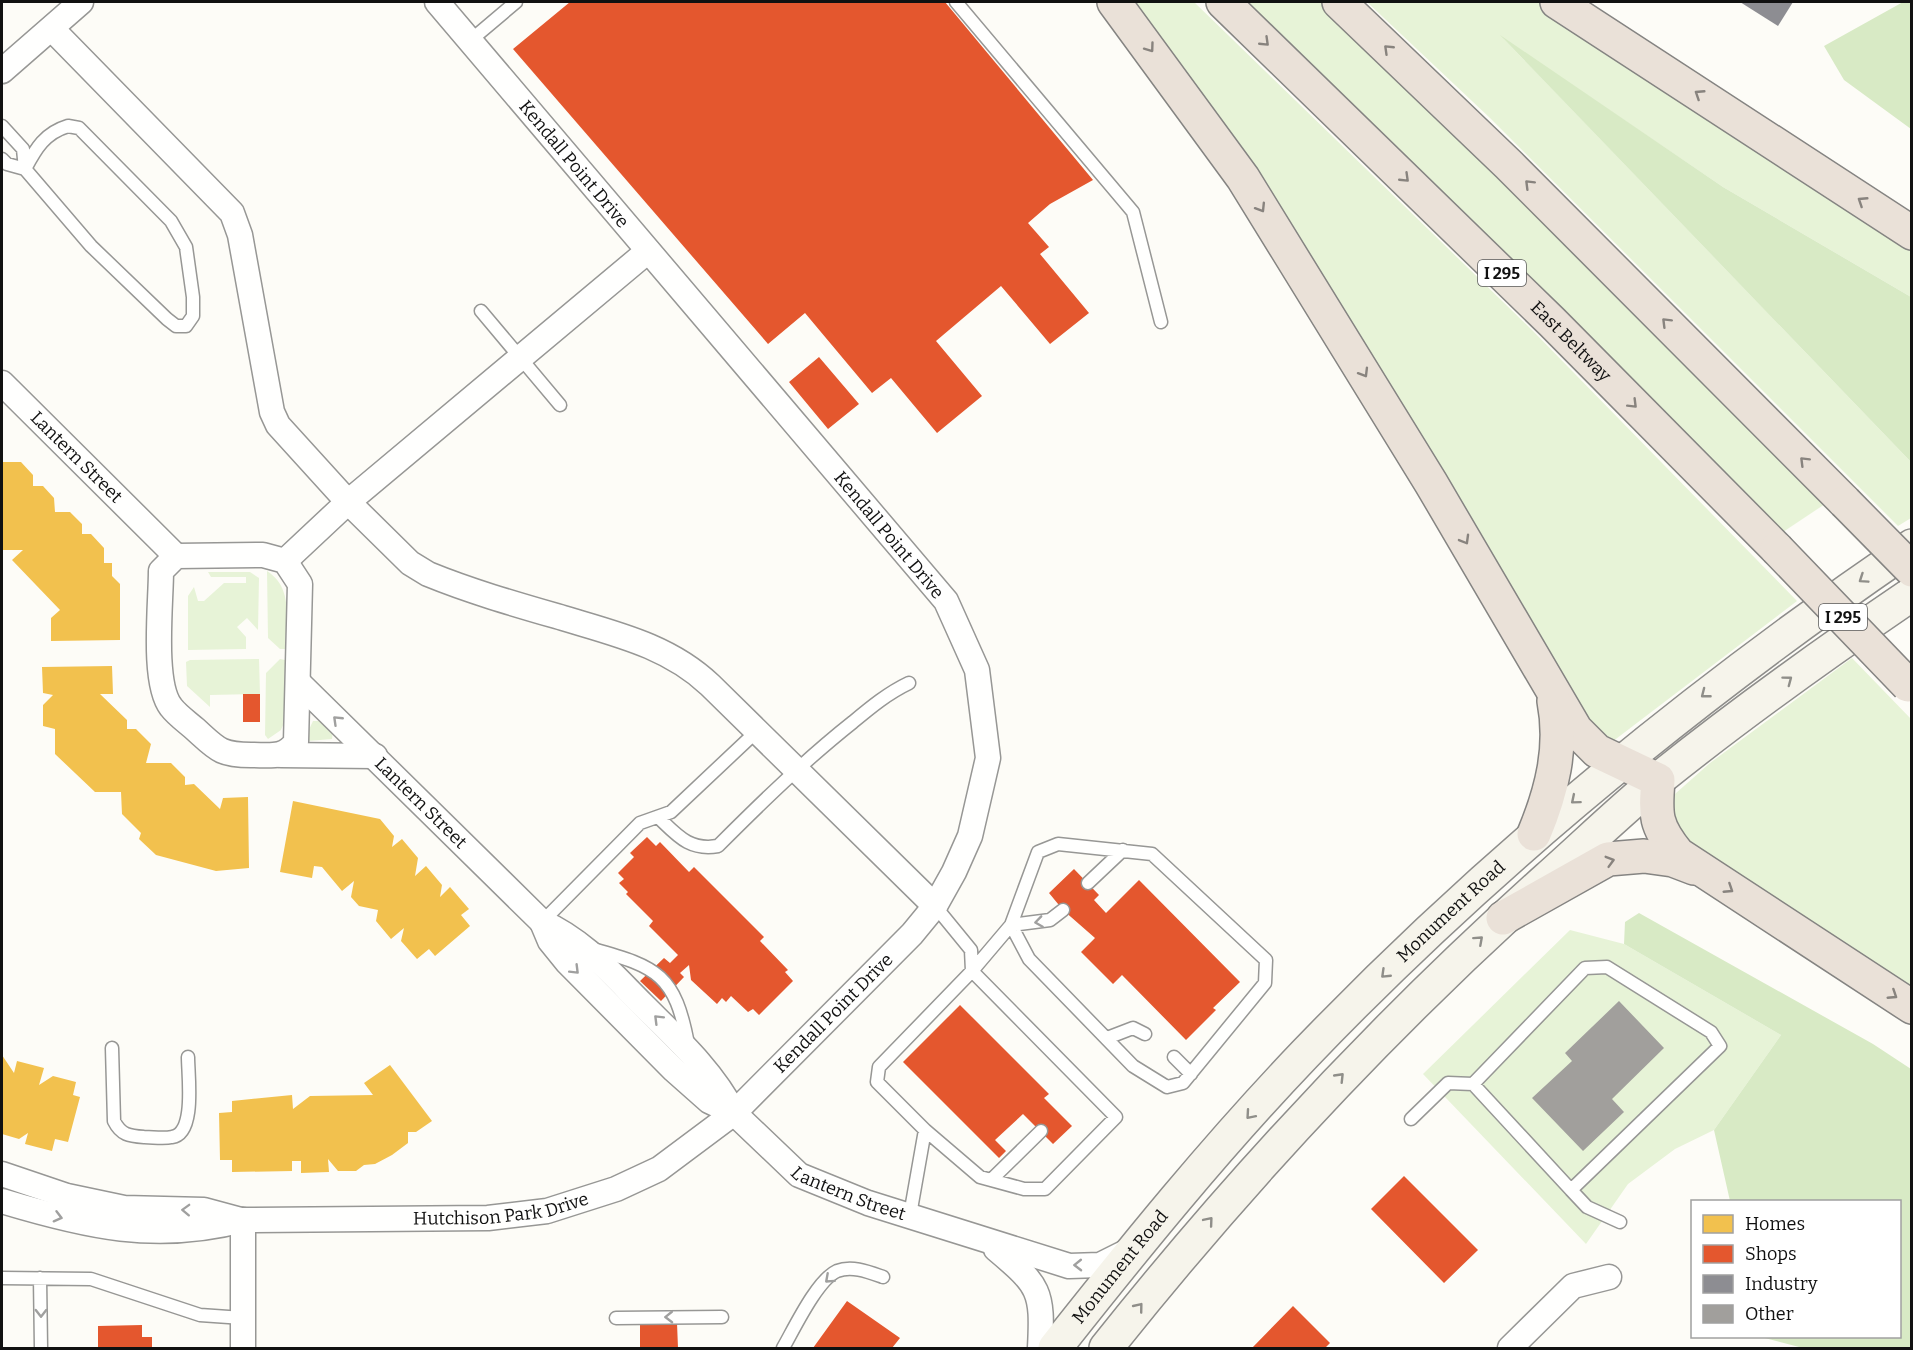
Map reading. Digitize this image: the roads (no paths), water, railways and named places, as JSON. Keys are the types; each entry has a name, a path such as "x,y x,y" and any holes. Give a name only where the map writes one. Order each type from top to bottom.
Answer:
{"highway":[{"path":"1114,2 1243,178 1331,318 1576,729 1597,751 1658,780 1655,814 1662,834 1678,854 1911,1007"},
{"name":"East Beltway","path":"1223,2 1552,322 1910,687"},
{"path":"1339,2 1509,165 1911,570"},
{"path":"1557,2 1911,233"},
{"path":"1534,834 1545,808 1559,749 1557,718 1551,687"},
{"path":"1503,918 1608,859 1644,856 1673,860 1701,871"}],"main road":[{"name":"Monument Road","path":"1054,1348 1133,1249 1309,1049 1534,834 1710,690 1800,623 1911,546"},
{"path":"1106,1348 1214,1216 1293,1127 1447,970 1658,780 1828,651 1911,594"}],"street":[{"path":"2,71 81,2"},
{"name":"Kendall Point Drive","path":"437,2 946,602 977,670 988,758 970,836 954,872 934,906 912,934 734,1113"},
{"path":"52,28 232,213 240,235 272,412 288,439 348,502 410,562 428,574 613,633 656,648 682,662 757,731 934,906"},
{"path":"285,561 348,502 648,251"},
{"name":"Lantern Street","path":"2,383 176,556"},
{"path":"281,755 289,751 296,742 300,584 285,561 263,555 176,556 161,571 159,672 162,690 170,707 219,751 235,755 375,756"},
{"name":"Lantern Street","path":"299,684 542,922 565,932 585,947 689,1051 721,1087 734,1113"},
{"name":"Lantern Street","path":"542,922 550,941 567,962 674,1070 709,1101 734,1113 799,1175 868,1203 1069,1266 1100,1265 1133,1249"},
{"name":"Hutchison Park Drive","path":"2,1201 62,1219 112,1229 206,1230 243,1220 488,1218 547,1211 616,1189 659,1169 734,1113"},
{"name":"Hutchison Park Drive","path":"2,1174 68,1196 124,1208 204,1210 243,1220"},
{"path":"243,1220 243,1348"},
{"path":"983,1238 1033,1282 1041,1299 1040,1348"},
{"path":"1510,1348 1573,1286 1609,1277"}],"lane":[{"path":"471,40 516,2"},
{"path":"956,2 1133,212 1161,322"},
{"path":"2,126 22,148 25,169 91,246 167,319 176,326 186,326 193,315 193,297 186,247 171,221 78,128 68,126 54,130 37,146 25,169"},
{"path":"2,159 7,164 25,169"},
{"path":"481,312 560,405"},
{"path":"658,817 682,840 702,849 718,846 795,770 893,691 909,684"},
{"path":"542,922 640,823 671,812 757,731"},
{"path":"934,906 971,950 972,971 1116,1117 1045,1189 1024,1189 980,1178 925,1130 877,1082 879,1066 972,971 1011,925 1038,852 1058,844 1152,854 1266,960 1265,983 1184,1083 1167,1087 1133,1066 1029,959 1011,925"},
{"path":"1088,883 1123,850"},
{"path":"1011,925 1050,920 1063,910"},
{"path":"1473,1084 1584,968 1607,968 1711,1032 1720,1046 1571,1190"},
{"path":"1107,1038 1133,1028 1145,1034"},
{"path":"112,1048 114,1121 119,1131 129,1136 174,1137 183,1130 189,1119 188,1057"},
{"path":"1174,1057 1191,1074"},
{"path":"1411,1119 1448,1083 1473,1084 1587,1207 1620,1222"},
{"path":"910,1215 925,1130"},
{"path":"991,1180 1041,1131"},
{"path":"783,1348 822,1284 837,1271 860,1269 883,1277"},
{"path":"2,1278 91,1279 200,1315 243,1318"},
{"path":"40,1278 41,1348"},
{"path":"616,1318 722,1317"}]}
